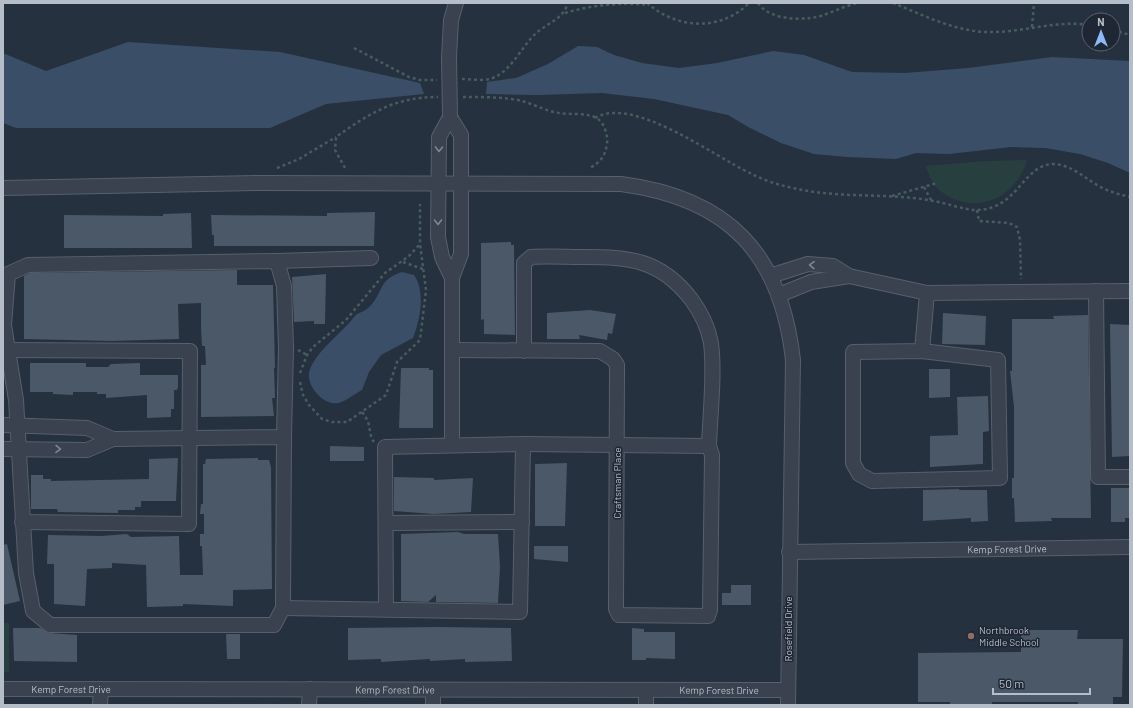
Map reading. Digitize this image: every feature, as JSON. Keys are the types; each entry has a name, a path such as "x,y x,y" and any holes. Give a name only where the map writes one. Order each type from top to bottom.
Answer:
{"street":[{"path":"452,278 442,257 439,240 438,183 439,137 450,117 449,57 451,20 456,3"},
{"path":"450,117 461,135 461,254 452,278 452,445"},
{"name":"Rosefield Drive","path":"3,188 259,183 621,184 650,188 679,196 726,220 764,263 779,295 790,329 793,360 789,552 788,705"},
{"path":"386,610 385,447 523,444 709,446 712,358 706,324 697,306 683,288 652,265 632,259 614,257 531,257 524,263 524,351 453,350"},
{"path":"277,261 284,286 286,348 283,608 274,625 50,625 34,611 26,573 16,400 4,325 8,274 28,265 371,258"},
{"path":"770,276 808,264 833,266 849,276 927,293 1130,290"},
{"path":"779,295 811,282 849,276"},
{"path":"1096,291 1098,477 1130,477"},
{"path":"922,351 927,293"},
{"path":"8,350 190,351 189,524 22,522"},
{"name":"Craftsman Place","path":"524,351 600,351 608,354 617,365 618,444 616,609 619,615 708,616 710,610 712,463 709,446"},
{"path":"922,351 998,360 1000,478 872,481 859,474 853,463 853,352 922,351"},
{"path":"3,425 87,428 113,439 284,437"},
{"path":"3,449 87,450 113,439"},
{"path":"283,608 520,612 523,444"},
{"path":"386,523 522,522"},
{"name":"Kemp Forest Drive","path":"789,552 1130,547"},
{"path":"100,705 101,688"},
{"name":"Kemp Forest Drive","path":"3,689 788,690"},
{"path":"309,705 310,689"},
{"path":"433,690 433,705"},
{"path":"646,690 646,705"}],"path":[{"path":"564,14 568,3"},
{"path":"459,79 490,79 512,63 528,40 564,14 580,8 632,3 648,4 661,13 680,22 708,24 735,15 749,3"},
{"path":"758,3 768,13 783,17 811,18 858,3"},
{"path":"893,3 947,24 972,30 996,32 1059,24 1081,25"},
{"path":"1032,27 1034,3"},
{"path":"354,48 409,77 420,80 443,80"},
{"path":"277,168 299,159 372,113 390,105 417,97 441,97"},
{"path":"457,97 489,97 519,100 558,113 591,115 600,120 606,131 608,141 601,161 590,168"},
{"path":"595,118 601,114 631,115 668,128 705,147 748,173 793,188 841,196 890,197 932,201 970,210 977,210 993,207 1005,200 1015,193 1033,171 1052,164 1062,165 1106,190 1130,197"},
{"path":"336,137 335,150 345,168"},
{"path":"890,197 937,183"},
{"path":"924,187 932,201"},
{"path":"420,204 420,244 426,290 420,340 398,362 386,395 347,422 340,423 322,419 309,405 303,395 299,374 302,364 313,348 346,320 381,276 393,266 403,261 420,244"},
{"path":"977,210 979,221 1009,223 1017,227 1020,240 1021,292"},
{"path":"403,261 423,269"},
{"path":"362,412 370,423 371,438 374,444 385,447"}],"green space":[{"path":"1027,160 1021,174 1013,186 1002,195 990,201 977,203 963,202 950,197 937,188 930,178 926,166 986,161"},
{"path":"3,623 9,623 9,672 3,672"}],"water":[{"path":"128,42 280,52 420,83 424,94 326,104 270,128 16,128 3,123 3,53 46,71"},
{"path":"578,46 597,47 614,55 642,63 679,68 717,63 773,51 804,55 852,72 905,73 968,68 1052,57 1130,61 1130,173 1108,163 1080,154 1045,148 1011,147 949,154 916,153 896,159 814,154 781,143 750,128 728,115 654,99 602,93 537,95 486,94 487,82 516,78 548,64"},
{"path":"402,272 414,275 420,289 420,315 413,338 381,355 369,372 362,390 338,403 326,401 312,387 309,375 313,363 322,351 357,314 370,306 386,281 394,275"}],"building":[{"path":"375,212 374,246 214,246 214,235 212,235 211,215 327,216 327,213"},
{"path":"191,213 192,248 64,248 64,215 163,216 163,214"},
{"path":"511,242 511,245 514,245 515,335 484,334 484,319 481,320 481,243"},
{"path":"237,270 237,285 273,285 275,398 272,398 274,416 201,417 201,365 206,365 205,346 202,346 201,303 178,304 179,339 112,341 24,339 24,276 30,273"},
{"path":"326,274 325,324 314,324 314,321 294,322 292,277"},
{"path":"590,310 616,314 612,334 608,333 607,340 579,335 580,339 547,339 547,313"},
{"path":"943,313 986,316 985,345 942,344"},
{"path":"1088,315 1091,518 1051,518 1052,521 1015,522 1014,498 1012,498 1012,478 1014,478 1014,407 1010,371 1012,371 1012,319 1054,319 1053,316"},
{"path":"1110,324 1130,325 1130,456 1112,457"},
{"path":"30,363 86,363 86,367 108,367 111,364 140,363 140,375 178,375 178,387 177,390 174,390 174,409 171,409 171,417 147,418 147,395 106,398 106,394 97,394 97,392 73,392 73,395 53,394 53,392 30,392"},
{"path":"401,368 429,368 429,370 433,370 433,428 399,428"},
{"path":"929,369 950,369 950,397 929,398"},
{"path":"988,396 989,431 983,432 983,464 930,467 930,436 958,435 957,397"},
{"path":"330,446 364,447 364,461 330,461"},
{"path":"178,458 176,501 141,501 141,507 135,507 135,510 118,510 118,513 58,512 57,509 31,509 31,475 43,475 43,479 51,479 51,481 149,479 149,459"},
{"path":"258,458 258,460 269,460 271,467 272,589 233,590 233,606 183,604 183,606 147,607 146,565 112,563 112,568 87,569 85,606 54,604 54,564 47,564 48,535 101,536 127,534 131,537 179,536 180,575 203,575 200,534 204,534 204,514 200,514 201,504 203,504 203,464 205,464 206,459"},
{"path":"567,463 565,526 535,526 535,464"},
{"path":"394,477 434,478 434,480 473,478 471,512 434,514 394,511"},
{"path":"1111,488 1130,488 1130,518 1125,518 1125,522 1111,522"},
{"path":"923,490 987,490 988,521 971,522 971,518 923,521"},
{"path":"458,532 464,534 498,534 500,567 498,603 436,602 436,595 428,602 401,601 401,534"},
{"path":"7,544 20,601 3,605 3,545"},
{"path":"534,546 568,546 568,562 534,559"},
{"path":"731,585 751,585 751,605 722,605 722,593 731,593"},
{"path":"13,628 40,628 49,633 77,635 77,662 14,661"},
{"path":"348,628 511,628 512,661 465,662 465,659 430,661 430,659 381,662 381,659 348,660"},
{"path":"632,628 644,629 644,632 675,632 675,659 646,658 646,660 632,660"},
{"path":"1021,630 1078,630 1077,639 1123,639 1122,697 1113,697 1113,705 1078,705 1078,702 992,702 992,705 950,705 950,702 918,702 918,653 1021,652"},
{"path":"226,634 240,634 240,659 227,659"}],"place":[{"name":"Northbrook Middle School","path":"971,636"}]}
